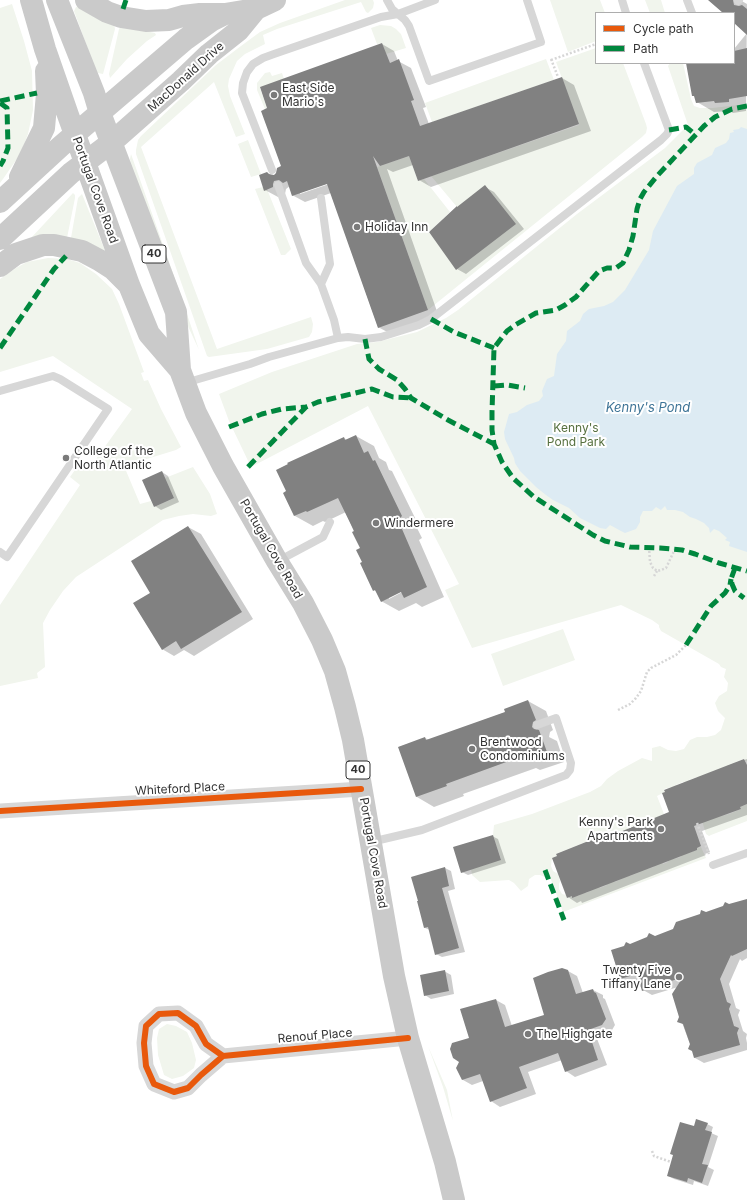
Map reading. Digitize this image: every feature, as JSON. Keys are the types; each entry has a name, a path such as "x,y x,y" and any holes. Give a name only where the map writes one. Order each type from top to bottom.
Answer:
{"main road":[{"name":"Portugal Cove Road","path":"31,0 45,49 75,135 149,334 182,376"},
{"name":"Portugal Cove Road","path":"57,0 176,312 182,376 196,413 217,455 277,561 303,603 322,640 335,671 353,740 394,976 408,1038 445,1162 454,1200"},
{"path":"86,0 107,12 121,17 146,21 169,20 183,16 200,14 225,14"},
{"name":"MacDonald Drive","path":"6,196 186,39 211,21 225,14 266,4"},
{"name":"MacDonald Drive","path":"0,239 72,173 112,142 182,81 210,54 238,32 266,4"},
{"path":"6,196 35,147 44,128 47,94 45,49"},
{"path":"0,266 16,254 43,245 54,245 82,251 113,269 130,285"}],"street":[{"name":"Whiteford Place","path":"0,811 361,789"},
{"path":"178,1013 196,1026 206,1044 223,1056 201,1074 188,1088 174,1092 154,1084 146,1066 144,1043 146,1026 158,1014 178,1013"},
{"name":"Renouf Place","path":"223,1056 408,1038"}],"lane":[{"path":"387,0 392,9 405,20 409,26 429,80 541,42 527,0"},
{"path":"272,170 242,93 243,83 247,72 253,64 274,54 381,17 398,14 435,0"},
{"path":"622,0 626,12"},
{"path":"687,0 692,12"},
{"path":"182,376 250,364 269,357 338,338 348,337 365,339 381,337 419,325 431,318 667,134 669,130 644,64"},
{"path":"278,185 306,263 321,284 334,320 338,338"},
{"path":"320,198 330,264 321,284"},
{"path":"0,391 53,376 60,378 108,409 7,557 0,552"},
{"path":"277,561 323,537 330,522"},
{"path":"370,842 422,830 566,775 570,770 571,763 556,718 537,725"},
{"path":"713,865 747,853"}],"path":[{"path":"558,77 551,59 595,44"},
{"path":"649,547 650,562 653,568 657,571"},
{"path":"654,576 657,571 666,568 675,549"},
{"path":"618,710 630,704 636,698 641,691 647,672 651,668 676,655 686,645"},
{"path":"697,823 713,865"},
{"path":"652,1151 654,1156 671,1162"}],"green space":[{"path":"345,0 373,0 374,3 373,8 368,13 361,2 277,29 263,35 265,44 245,54 237,61 229,79 228,86 230,96 245,134 236,137 214,82 141,147 217,349 311,317 313,324 312,332 309,337 267,349 209,357 207,356 136,154 138,140 216,65 260,32 280,23"},
{"path":"550,0 600,0 605,12 595,12 595,41 568,52"},
{"path":"645,0 661,0 665,12 650,12"},
{"path":"12,4 32,71 33,110 28,134 21,153 0,183 0,8"},
{"path":"78,6 114,24 115,29 103,74 96,71 74,11"},
{"path":"380,25 391,26 396,29 401,34 406,48 386,54 382,43 377,44 371,28"},
{"path":"121,26 155,33 156,35 127,59 110,78 109,74 119,29"},
{"path":"595,48 595,64 623,64 646,124 646,133 428,310 377,167 409,156 418,181 424,179 450,212 429,232 456,269 457,207 431,176 579,125 556,62"},
{"path":"546,59 554,80 432,122 425,103"},
{"name":"Kenny's Pond Park","path":"669,64 683,64 694,106 700,108 712,108 747,104 747,761 744,759 736,762 737,764 714,771 699,779 697,777 689,780 690,782 685,784 683,782 676,785 677,787 673,789 672,787 664,789 665,792 657,796 664,814 660,816 660,818 637,827 636,825 628,828 628,830 620,833 619,831 612,833 606,838 605,836 598,838 593,843 591,840 556,854 557,856 552,858 551,866 553,871 558,874 560,881 559,889 562,894 566,895 567,898 572,896 572,898 577,894 578,896 585,892 586,893 599,886 600,888 630,874 630,876 646,868 654,867 653,865 662,862 663,864 668,862 667,860 673,857 674,859 681,857 680,855 697,850 697,848 701,847 706,858 563,912 547,869 544,870 547,878 540,875 535,875 529,879 528,886 521,891 509,880 480,882 472,875 471,869 501,859 493,835 494,825 532,814 590,792 601,786 607,779 618,771 642,758 652,761 652,748 660,746 668,750 676,751 684,749 690,740 697,737 715,735 721,730 725,718 718,711 715,703 719,696 727,691 728,683 724,677 726,669 661,631 659,625 652,620 621,605 472,648 445,590 459,584 368,406 251,467 229,421 219,394 272,372 357,344 377,342 417,332 446,318 458,310 577,214 665,148 688,125 668,66"},
{"path":"270,72 272,76 282,73 284,79 260,88 267,108 265,109 257,90 257,83 265,73"},
{"path":"248,140 261,174 251,177 238,144"},
{"path":"131,154 199,350 187,324 131,166"},
{"path":"263,187 267,189 291,249 285,255 281,255 255,189"},
{"path":"73,193 75,198 67,238 30,239"},
{"path":"82,194 106,253 71,238 78,198"},
{"path":"48,258 67,259 80,263 96,274 112,289 144,372 141,373 144,381 148,380 181,447 176,450 124,466 140,504 151,501 154,507 174,498 165,478 193,467 210,494 217,514 211,516 193,514 163,520 76,577 63,591 43,623 45,667 37,673 38,678 0,686 0,605 80,485 70,477 82,460 91,466 132,409 53,356 0,372 0,279 27,262"},
{"path":"563,629 575,660 503,686 491,654"},
{"path":"747,804 747,821 709,836 706,834 702,821 729,814 741,809 740,807"},
{"path":"167,1024 176,1026 187,1032 192,1043 196,1060 194,1068 183,1076 172,1079 164,1075 158,1055 157,1038 159,1029"},
{"path":"428,1046 447,1090 453,1121 443,1087"}],"water":[{"name":"Kenny's Pond","path":"741,127 747,129 747,552 729,546 730,542 725,540 727,538 719,531 714,529 710,533 709,528 704,523 683,512 667,510 665,506 661,510 656,507 652,511 643,511 636,529 625,533 610,525 606,529 600,528 580,518 569,508 553,500 536,487 520,471 505,439 504,432 509,414 517,412 527,405 539,401 543,396 542,391 547,379 554,376 557,354 566,341 567,331 580,321 583,314 589,309 604,306 613,302 625,290 649,250 653,231 677,186 694,174 694,168 697,163 712,155 715,148 726,143 729,139 730,133 734,132 733,130"}],"building":[{"path":"708,0 733,0 734,5 742,5 747,9 747,35 735,24 735,12 722,12"},
{"path":"382,43 390,63 399,59 414,100 411,101 420,126 562,77 579,124 418,181 409,156 380,166 373,156 428,310 378,328 327,184 292,196 287,181 283,183 279,180 274,181 273,187 264,191 259,175 267,172 274,175 277,168 281,166 261,111 267,108 260,87"},
{"path":"747,48 747,96 729,99 729,102 715,103 714,101 696,103 694,96 692,96 686,64 735,64 735,51"},
{"path":"485,185 516,224 456,270 429,232 457,206"},
{"name":"Windermere","path":"356,435 364,453 368,451 373,461 375,460 402,516 400,518 405,528 402,529 427,587 404,598 401,592 381,602 375,590 373,591 360,563 362,562 356,550 360,548 352,532 354,531 338,498 307,512 306,511 294,516 283,493 286,491 276,470 288,464 287,463 344,437 345,440"},
{"path":"162,471 174,498 154,507 142,480"},
{"path":"188,526 242,612 181,649 176,641 162,650 133,603 150,593 131,561"},
{"name":"Brentwood Condominiums","path":"528,700 536,720 533,722 532,727 539,730 547,752 522,761 520,757 446,784 447,786 416,797 398,747 425,737 426,740 505,712 504,709"},
{"name":"Kenny's Park Apartments","path":"744,759 747,765 747,804 740,807 741,809 694,826 701,846 697,848 697,850 572,898 572,896 567,898 552,858 557,856 556,854 591,840 592,841 619,831 620,832 669,812 662,793 665,792 664,790"},
{"path":"493,835 501,860 461,873 453,847"},
{"path":"445,867 449,886 442,888 459,948 435,955 428,927 424,928 411,877"},
{"name":"Twenty Five Tiffany Lane","path":"747,899 747,949 732,956 731,955 720,979 727,1002 731,1004 729,1009 734,1026 739,1028 737,1033 740,1045 694,1058 692,1051 688,1049 690,1044 683,1024 677,1022 679,1017 672,994 683,977 642,991 637,974 620,979 611,950 624,946 626,942 630,944 647,937 649,933 655,936 673,929 676,922 700,914 701,910 706,912 723,906 725,902 729,904"},
{"name":"The Highgate","path":"562,968 568,970 576,994 593,989 596,993 606,1019 602,1025 588,1030 598,1060 565,1072 558,1053 519,1067 527,1088 490,1102 480,1074 462,1080 456,1068 459,1062 453,1058 450,1049 452,1043 469,1038 460,1009 496,999 505,1027 544,1015 533,978"},
{"path":"445,970 449,991 424,996 420,975"},
{"path":"696,1119 708,1123 705,1130 712,1132 702,1164 708,1165 702,1183 688,1178 687,1182 667,1176 673,1155 670,1154 680,1122 694,1126"}],"marked path":[{"path":"123,9 126,0"},
{"path":"0,101 37,93"},
{"path":"0,103 7,108 8,148 0,166"},
{"path":"747,106 732,109 715,117 704,126 644,192 637,209 633,236 629,250 623,263 616,268 607,268 599,271 576,297 565,305 556,310 536,313 507,331 494,348 492,412 494,444 502,462 513,478 534,497 593,535 605,541 630,547 682,550 747,571"},
{"path":"669,130 686,127 696,135"},
{"path":"0,348 54,269 66,256"},
{"path":"431,319 454,332 494,348"},
{"path":"365,339 369,359 379,369 397,380 411,398 448,420 494,444"},
{"path":"494,386 507,385 525,388"},
{"path":"248,467 306,407 318,402 372,389 393,397 411,398"},
{"path":"229,427 262,414 282,409 306,407"},
{"path":"735,568 731,579 732,584 735,591 744,598"},
{"path":"686,645 711,606 725,593 730,585 731,579"},
{"path":"545,870 564,920"}],"cycle path":[{"path":"0,811 361,789"},
{"path":"223,1056 188,1088 174,1092 154,1084 146,1066 144,1043 146,1026 159,1014 178,1013 196,1026 206,1044 223,1056 408,1038"}],"place":[{"name":"East Side Mario's","path":"274,95"},
{"name":"Holiday Inn","path":"357,227"},
{"name":"College of the North Atlantic","path":"66,458"},
{"name":"Windermere","path":"376,523"},
{"name":"Brentwood Condominiums","path":"472,749"},
{"name":"Kenny's Park Apartments","path":"661,829"},
{"name":"Twenty Five Tiffany Lane","path":"679,977"},
{"name":"The Highgate","path":"528,1034"}]}
